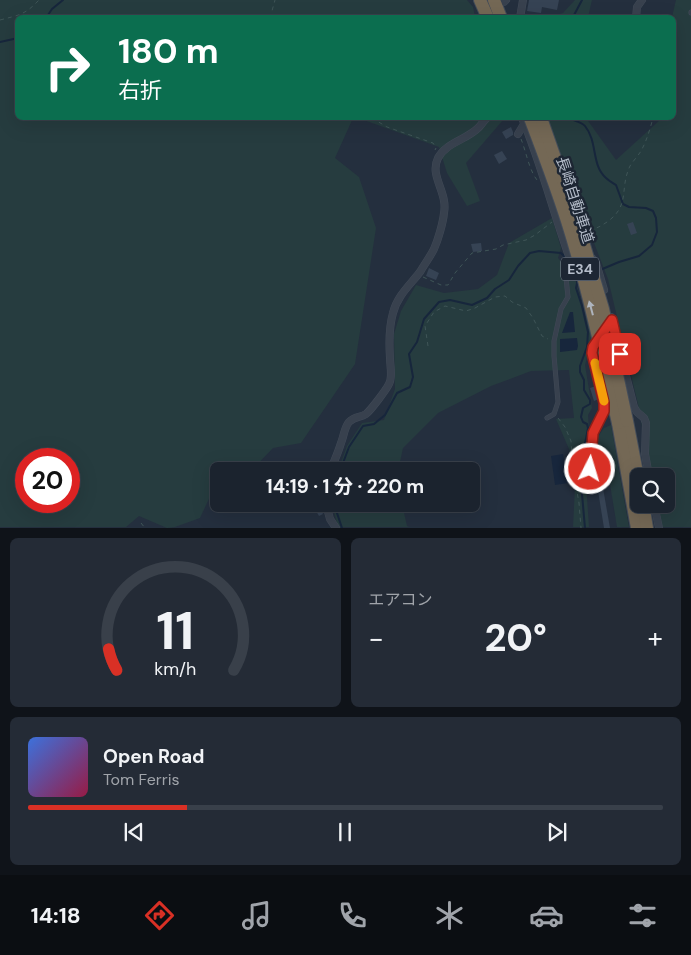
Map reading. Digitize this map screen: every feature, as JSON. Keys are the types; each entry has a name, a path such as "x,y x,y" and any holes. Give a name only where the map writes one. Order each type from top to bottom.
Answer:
{"highway":[{"path":"480,0 487,15"},
{"path":"494,0 501,15"},
{"name":"長崎自動車道","path":"525,120 540,144 567,222 635,468"},
{"name":"長崎自動車道","path":"542,120 576,218 603,309 623,422 637,528"},
{"path":"644,513 647,528"}],"street":[{"path":"521,15 524,0"},
{"path":"636,15 637,7 642,0"},
{"path":"333,462 349,423 355,417 367,413 390,383 390,338 393,310 399,298 434,250 445,212 443,192 436,177 436,164 439,156 446,149 477,130 485,120"},
{"path":"518,134 525,120"},
{"path":"525,120 570,259 591,257 600,275 634,407 646,423 645,454 648,468"},
{"path":"328,512 336,528"},
{"path":"656,513 659,528"}],"lane":[{"path":"542,173 569,164"},
{"path":"547,418 554,414 558,402 554,341 561,310 568,297 565,268 570,259"},
{"path":"590,469 593,433 604,411 604,403 592,353 593,347 612,320"}],"path":[{"path":"17,15 30,9 39,0"},
{"path":"271,15 275,0"},
{"path":"0,20 15,16"},
{"path":"376,120 388,127 433,143 436,148 434,156"},
{"path":"589,230 596,229 619,211 627,174 641,151 652,120"},
{"path":"518,134 537,180 540,180 542,173"},
{"path":"419,273 441,285 448,285 455,273 472,253 496,249 503,245 526,240 536,235 556,219"},
{"path":"428,346 425,326 434,312 444,306 466,311 495,297 505,296 512,302 526,308 542,336 554,341"},
{"path":"554,414 565,427 571,441 573,469 580,503 581,528"},
{"path":"141,523 145,528"}],"green space":[{"path":"0,0 467,0 473,7 475,15 15,15 15,120 352,120 335,158 359,177 376,228 355,364 301,443 273,448 260,462 210,462 210,497 200,518 167,528 139,516 126,527 0,527"},
{"path":"575,0 592,0 588,15 555,15 563,13"},
{"path":"676,0 691,0 691,527 660,527 658,513 675,513 675,468 650,468 638,404 608,279 548,120 587,120 616,160 660,120 676,120 676,15 672,15"},
{"path":"364,120 503,120 466,163 480,201 467,206 447,173 439,147"},
{"path":"552,218 561,248 558,258 575,279 592,339 585,365 592,408 588,415 589,430 585,467 589,527 573,527 575,486 569,449 556,419 574,418 569,370 531,371 491,386 438,413 403,448 400,462 341,462 347,446 362,423 384,420 395,389 394,334 401,311 416,285 444,293 478,289 497,275 509,243"},
{"path":"611,425 629,527 617,527 607,466 600,458 597,438 604,428"},
{"path":"334,512 404,512 407,526 409,527 338,527"}],"water":[{"path":"570,312 573,312 575,332 562,333"},
{"path":"577,338 577,350 560,352 560,339"},
{"path":"563,454 568,483 555,485 551,456"}],"building":[{"path":"529,0 559,0 557,10 542,7 541,13 527,11"},
{"path":"511,127 513,135 506,139 502,132"},
{"path":"502,151 507,159 499,164 494,155"},
{"path":"633,222 637,233 631,235 627,224"},
{"path":"481,243 482,251 473,252 471,244"},
{"path":"429,268 439,273 436,280 426,276"},
{"path":"596,386 599,399 594,401 590,388"},
{"path":"600,471 610,528 604,528 595,472"},
{"path":"317,512 322,512 323,514 319,516"}],"waterway":[{"path":"48,15 63,0"},
{"path":"574,15 582,0"},
{"path":"0,42 15,39"},
{"path":"573,120 585,126 589,132 598,167 601,173 616,185 623,204 629,207 646,208 653,211 656,218 657,232 652,245 639,256 600,270"},
{"path":"343,462 349,447 363,426 374,424 385,415 397,393 410,387 413,377 409,354 417,342 424,319 439,302 450,300 472,305 487,298 495,289 509,280 530,253 539,251 561,253 573,275 576,275"},
{"path":"578,278 576,288 588,332 587,347 580,366 580,372 584,380 584,390 590,400 590,404 583,408 581,417 588,428 584,449 576,460 575,467 581,483 585,528"},
{"path":"337,512 342,528"}],"slow traffic":[{"path":"595,363 604,401"}],"route":[{"path":"590,469 593,433 604,411 604,403 592,353 593,347 612,320 620,354"}]}
